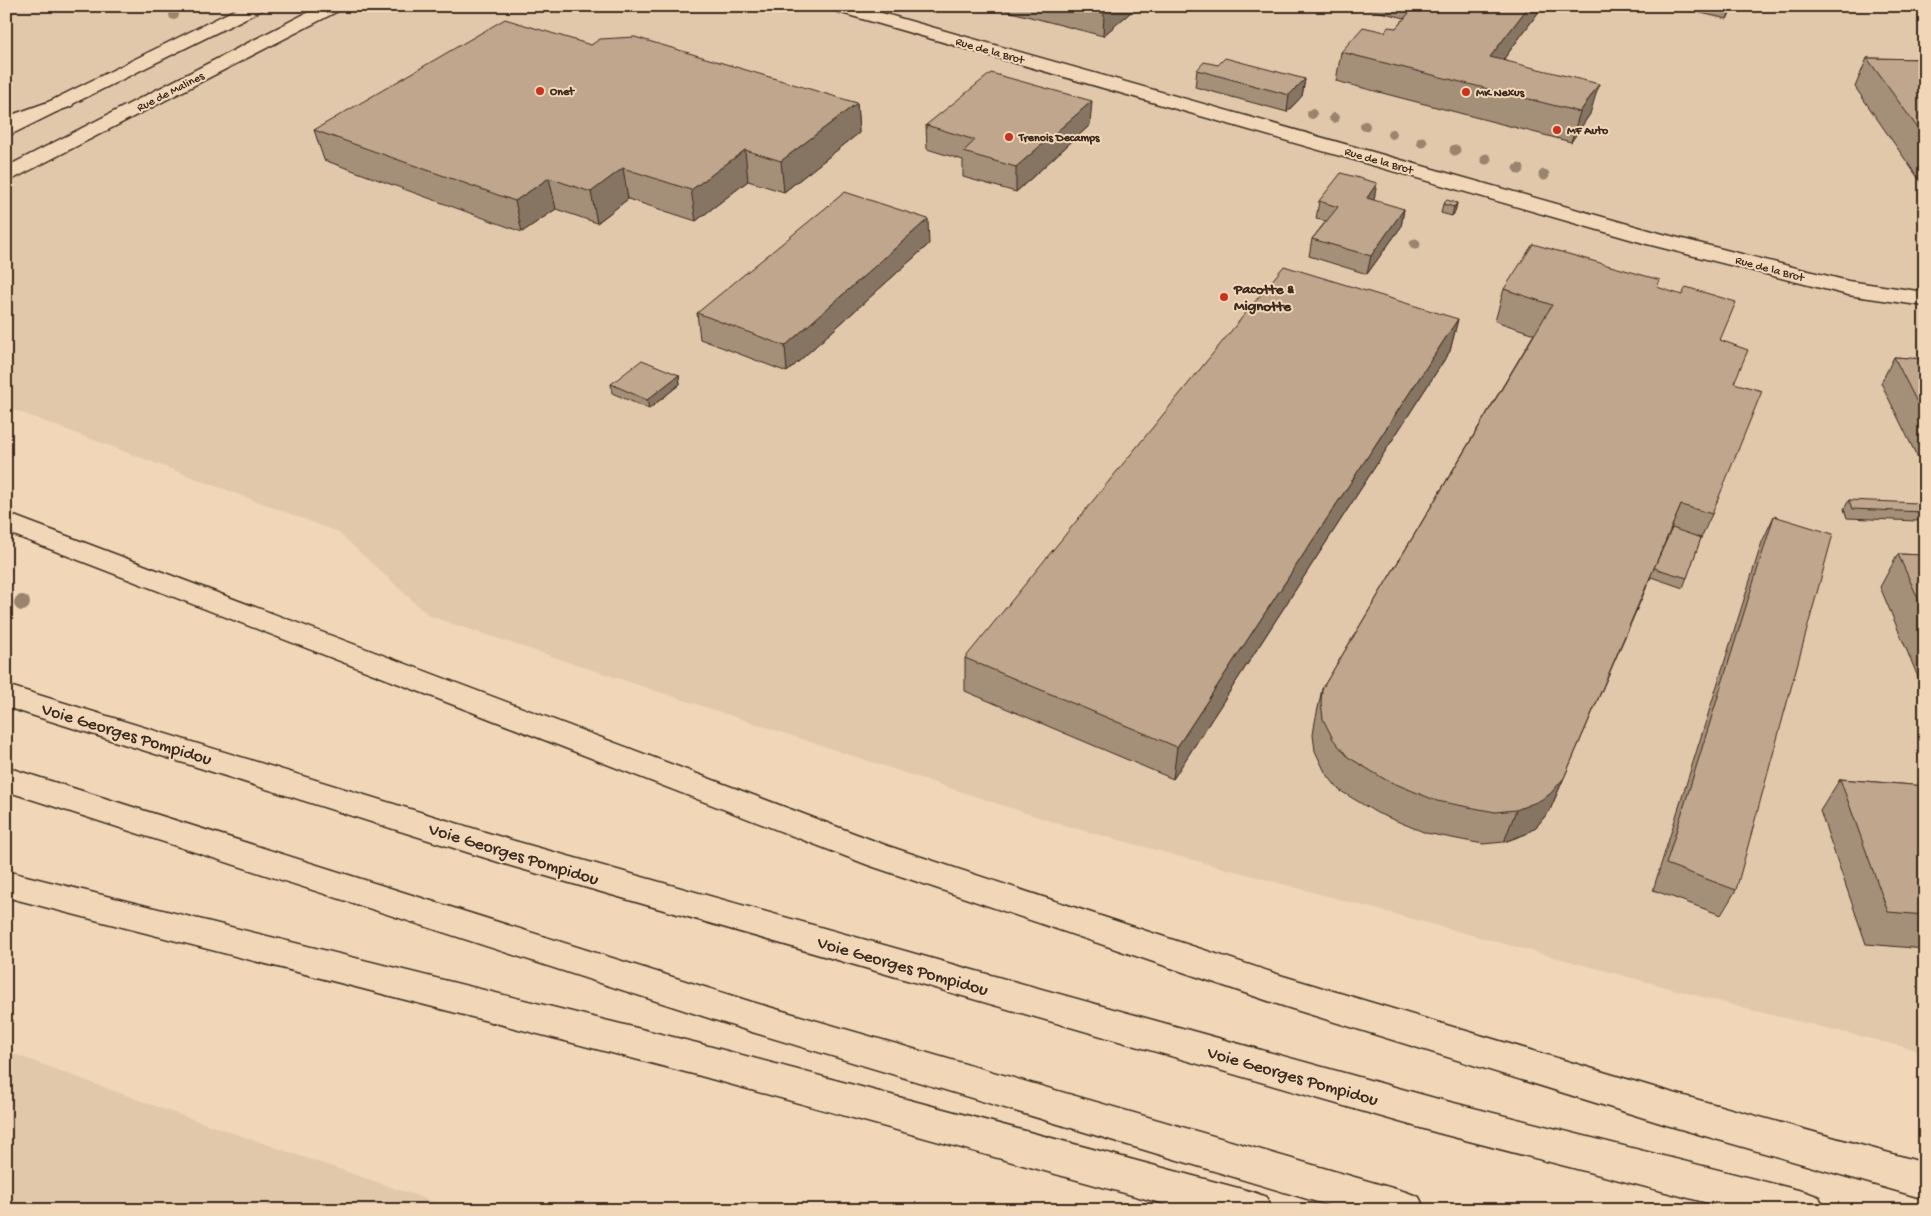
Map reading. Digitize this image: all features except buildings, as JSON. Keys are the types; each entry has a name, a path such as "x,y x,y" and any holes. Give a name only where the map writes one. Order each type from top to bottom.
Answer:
{"main road":[{"path":"6,131 256,6"},
{"name":"Rue de Malines","path":"6,175 334,6"},
{"name":"Rue de la Brot","path":"837,6 1655,238 1848,288 1925,299"},
{"path":"6,124 66,102"},
{"path":"6,522 879,856 1293,994 1670,1109 1925,1181"},
{"name":"Voie Georges Pompidou","path":"6,696 511,853 931,973 1438,1116 1806,1210"},
{"path":"6,779 752,1017 1406,1210"},
{"path":"6,884 697,1059 1252,1210"}],"shaded area":[{"path":"6,6 1925,6 1925,1052 1751,1010 1059,824 429,616 338,532 6,407"},
{"path":"6,1051 166,1110 458,1210 6,1210"}],"place":[{"name":"Onet","path":"540,91"},
{"name":"MK Nexus","path":"1466,92"},
{"name":"MF Auto","path":"1557,130"},
{"name":"Trenois Decamps","path":"1009,137"},
{"name":"Pacotte & Mignotte","path":"1224,297"}]}
